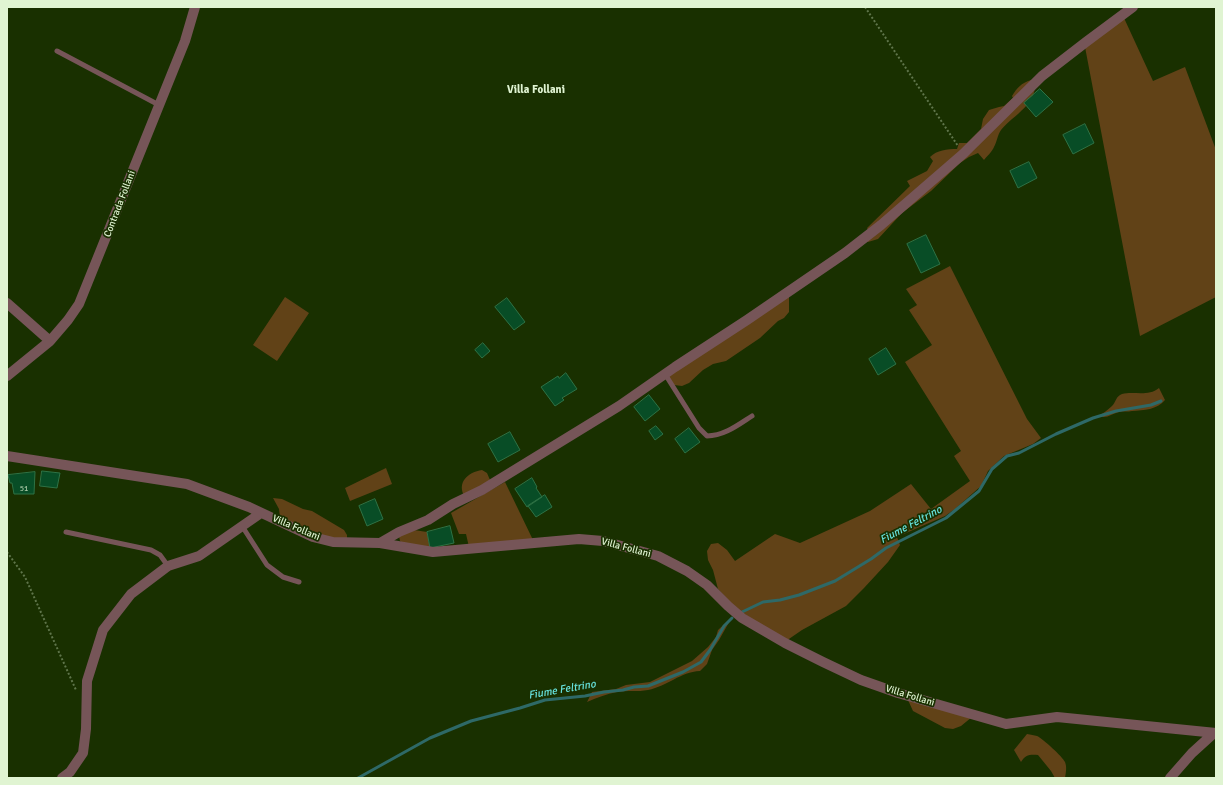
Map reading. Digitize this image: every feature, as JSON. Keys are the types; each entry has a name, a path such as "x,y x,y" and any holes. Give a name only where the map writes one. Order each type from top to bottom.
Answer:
{"street":[{"name":"Contrada Follani","path":"7,376 50,341 68,320 79,304 90,280 185,40 195,7"},
{"path":"380,543 399,532 428,520 453,504 482,490 619,406 845,253 881,225 963,154 1042,76 1133,7"},
{"path":"7,303 50,341"},
{"name":"Villa Follani","path":"7,456 187,484 249,507 313,537 333,542 380,543 433,552 579,539 603,541 658,556 688,571 707,585 742,618 785,643 861,680 898,693 1006,724 1057,717 1215,733"},
{"path":"62,778 70,772 83,753 86,729 87,681 103,630 131,594 168,566 199,556 261,513"},
{"path":"1170,778 1192,753 1215,733"}],"lane":[{"path":"57,51 159,105"},
{"path":"665,374 699,428 707,436 715,436 728,431 752,416"},
{"path":"242,526 268,565 283,577 299,582"},
{"path":"66,532 151,550 160,555 168,566"}],"path":[{"path":"865,7 963,154"},
{"path":"7,552 25,577 77,691"}],"shaded area":[{"path":"1124,18 1153,81 1185,67 1216,150 1216,297 1140,336 1085,47"},
{"path":"1034,80 1035,88 1029,102 1001,130 993,149 984,160 978,153 960,163 931,191 902,213 878,239 868,242 862,235 868,230 867,228 910,186 907,181 927,171 933,161 930,157 942,150 957,149 959,143 967,143 981,129 983,119 989,110 1004,106 1013,98 1012,96 1020,86"},
{"path":"950,266 1027,419 1041,438 1033,444 1004,456 988,471 981,486 945,516 897,537 900,545 888,562 846,606 802,630 786,641 736,609 718,589 713,570 708,560 707,551 711,544 718,543 727,550 735,561 775,534 800,543 870,511 911,484 931,509 970,481 954,456 961,451 905,362 932,345 909,310 917,305 906,289"},
{"path":"789,293 789,312 760,338 726,361 713,364 703,370 689,383 682,386 674,385 668,376"},
{"path":"285,297 309,313 277,361 253,345"},
{"path":"1159,388 1165,400 1154,408 1119,412 1107,417 1099,416 1112,406 1117,398 1122,394 1146,393 1155,391"},
{"path":"386,468 392,484 350,501 345,488"},
{"path":"482,470 487,473 490,480 465,497 462,487 465,479 472,473"},
{"path":"505,482 533,540 469,547 466,534 459,534 451,513"},
{"path":"273,498 282,499 303,509 312,511 344,530 347,535 347,539 321,536 280,518 279,509"},
{"path":"414,530 427,532 430,548 403,544 400,541 399,536"},
{"path":"732,617 712,650 707,664 700,671 680,676 655,688 644,691 617,692 587,702 592,692 650,682 692,661 708,647 716,637 718,630"},
{"path":"908,700 972,717 961,726 953,729 945,728 913,711"},
{"path":"1027,734 1040,737 1060,756 1066,764 1065,778 1055,778 1038,755 1028,756 1021,762 1014,750"}],"building":[{"path":"1040,89 1053,102 1036,117 1024,103"},
{"path":"1085,124 1094,143 1073,154 1063,135"},
{"path":"1029,162 1037,178 1018,188 1010,171"},
{"path":"926,235 940,264 921,273 907,244"},
{"path":"507,298 525,322 514,330 495,307"},
{"path":"483,343 490,351 482,358 475,350"},
{"path":"886,348 896,364 878,375 869,359"},
{"path":"566,373 577,389 562,398 564,400 555,406 541,387 558,376 559,378"},
{"path":"649,395 660,409 645,421 634,407"},
{"path":"656,426 663,434 655,440 649,431"},
{"path":"689,428 700,442 685,453 675,439"},
{"path":"510,432 520,450 498,462 488,444"},
{"path":"42,471 60,473 57,488 40,486"},
{"path":"35,472 34,494 14,494 12,483 10,483 8,475"},
{"path":"532,478 542,497 527,507 515,489"},
{"path":"545,495 552,507 536,517 528,506"},
{"path":"375,499 383,519 367,526 359,506"},
{"path":"450,526 454,543 430,548 427,532"}],"waterway":[{"name":"Fiume Feltrino","path":"742,612 763,602 780,600 799,595 835,581 886,548 946,518 979,491 992,469 1007,456 1019,453 1056,434 1093,418 1116,411 1151,405 1161,401"},
{"name":"Fiume Feltrino","path":"358,778 430,738 471,721 545,700 585,696 634,687 648,686 683,672 701,662 724,626 732,618"}],"district":[{"name":"Villa Follani","path":"536,90"}]}
